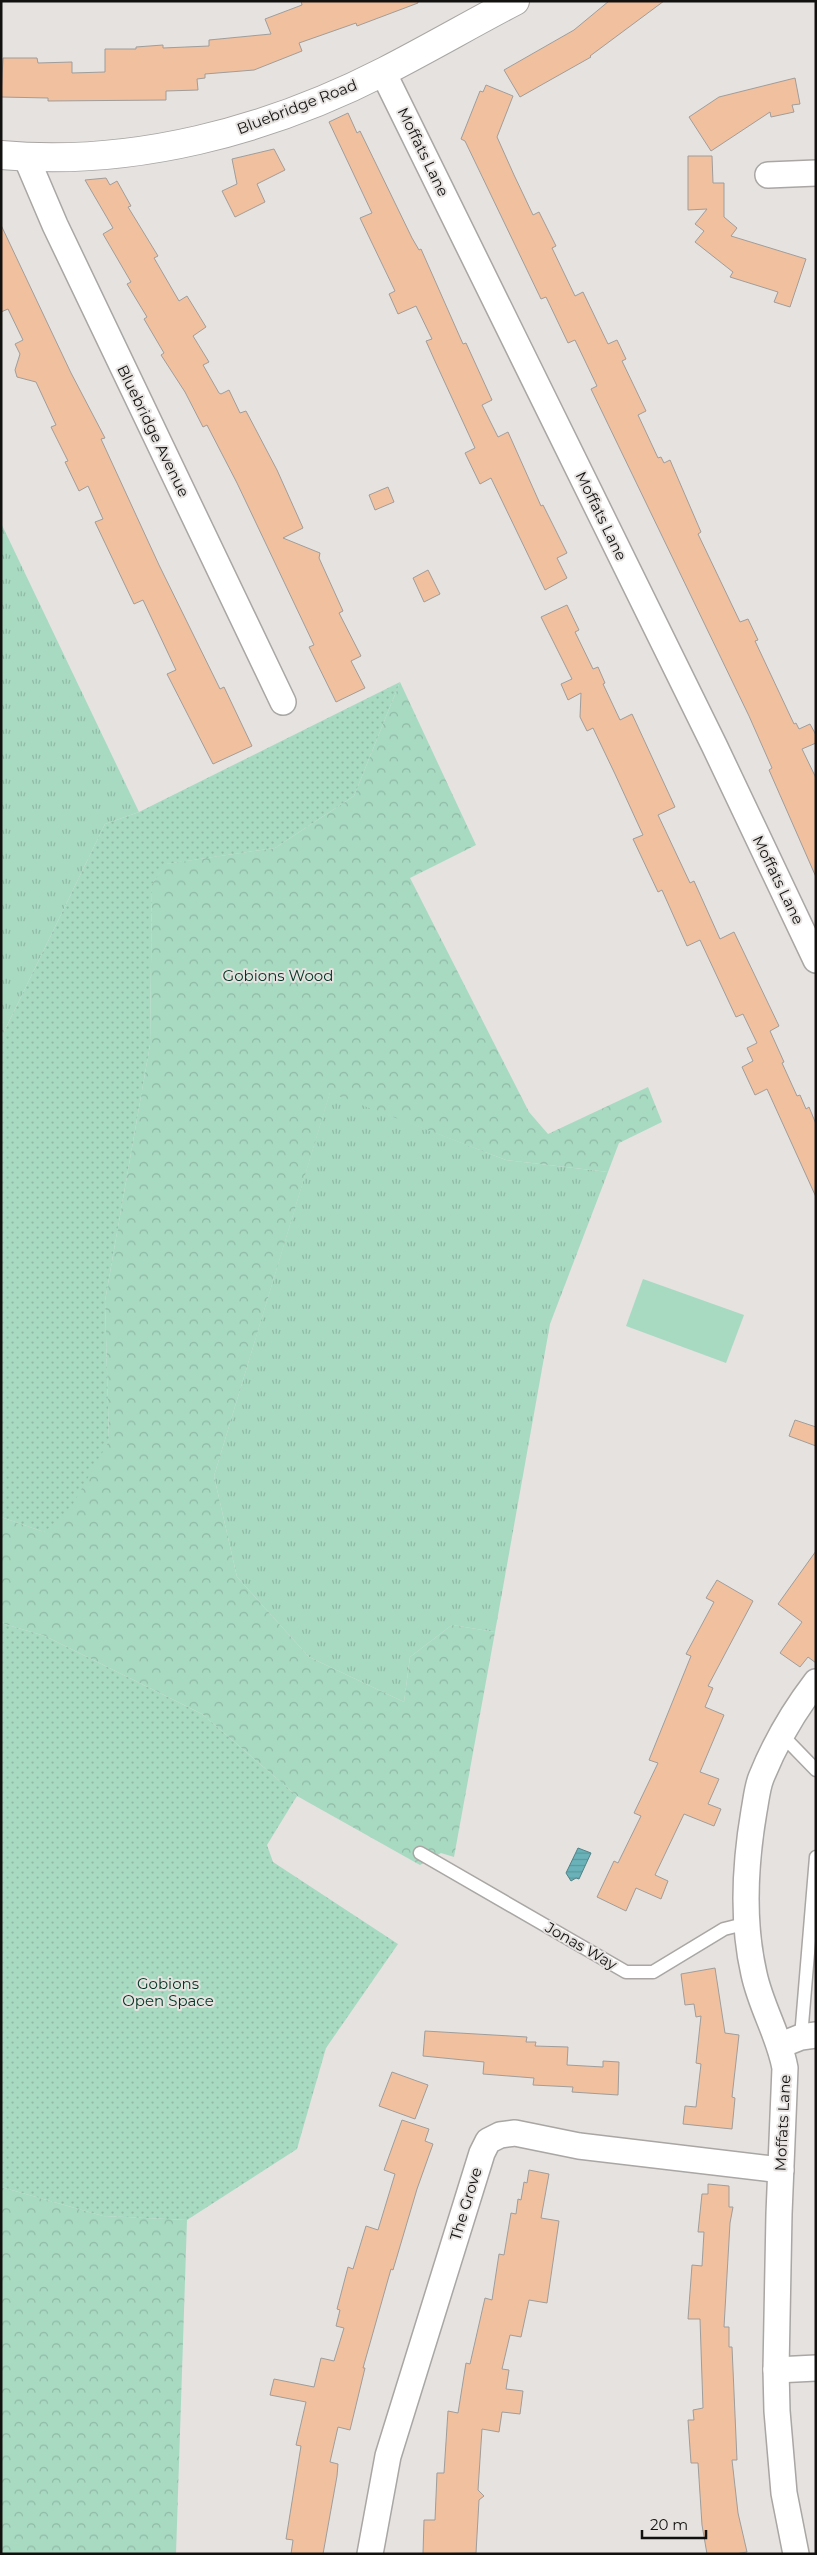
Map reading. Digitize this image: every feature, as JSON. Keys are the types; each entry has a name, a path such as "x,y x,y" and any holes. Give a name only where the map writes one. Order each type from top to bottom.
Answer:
{"street":[{"name":"Bluebridge Road","path":"14,156 124,153 169,146 231,132 293,112 383,72 514,1"},
{"name":"Moffats Lane","path":"383,72 714,745 816,960"},
{"name":"Bluebridge Avenue","path":"14,156 55,225 283,702"},
{"path":"768,175 816,173"},
{"name":"Moffats Lane","path":"796,2554 784,2493 776,2370 780,2170 786,2068 799,2039 754,1975 748,1923 746,1880 750,1838 760,1780 781,1734 816,1682"},
{"name":"The Grove","path":"370,2554 388,2456 482,2153 488,2141 500,2135 515,2133 579,2146 780,2170"},
{"path":"776,2370 816,2368"}],"lane":[{"path":"781,1734 816,1770"},
{"name":"Jonas Way","path":"420,1853 626,1972 653,1972 724,1929 748,1923"},
{"path":"799,2039 816,1857"}],"green space":[{"path":"1,523 139,812 105,824 1,1038"},
{"name":"Gobions Wood","path":"400,682 476,845 410,878 529,1112 548,1134 648,1087 662,1122 619,1143 608,1172 506,1160 330,1093 214,1476 237,1577 309,1657 404,1702 410,1657 452,1625 495,1632 454,1857 441,1853 420,1865 297,1796 202,1714 45,1636 1,1623 1,1517 44,1532 109,1441 105,1301 150,1045 152,884 165,864 275,848 354,796"},
{"path":"400,682 354,796 275,848 166,864 152,884 150,1045 105,1301 109,1441 70,1509 44,1532 1,1517 1,1038 105,824 139,812"},
{"path":"330,1092 506,1160 608,1172 550,1324 495,1632 452,1625 410,1657 404,1702 309,1657 237,1577 214,1476"},
{"path":"643,1279 744,1315 726,1363 626,1326"},
{"name":"Gobions Open Space","path":"1,1623 45,1636 202,1714 297,1796 267,1845 273,1862 398,1944 326,2048 297,2149 187,2220 103,2216 1,2187"},
{"path":"1,2187 103,2216 187,2220 176,2554 1,2554"}],"water":[{"path":"578,1848 591,1853 579,1879 576,1878 571,1881 566,1873"}],"building":[{"path":"301,1 418,1 418,3 357,26 356,23 299,43 302,51 254,70 205,74 205,78 197,79 198,90 166,91 166,100 48,101 48,98 1,97 3,58 37,58 38,63 72,62 72,73 105,72 105,49 136,49 136,47 163,45 163,48 209,46 209,40 271,34 265,19 302,5"},
{"path":"609,1 664,1 591,57 520,97 504,70 574,30"},
{"path":"795,78 800,104 792,105 794,112 771,117 770,112 711,151 689,117 719,97"},
{"path":"486,85 513,96 497,137 514,175 533,215 539,212 556,246 552,248 575,296 583,292 608,344 617,340 626,359 622,361 646,411 638,415 658,458 661,457 664,463 670,460 701,532 698,534 740,622 748,619 758,640 755,641 794,724 796,723 799,729 810,724 816,735 816,743 802,749 816,778 816,877 769,770 772,768 749,716 591,389 597,386 575,340 568,343 546,297 541,299 465,141 461,139 480,91 483,92"},
{"path":"348,113 357,133 360,131 412,238 419,250 421,249 463,344 466,343 492,400 482,405 498,437 508,432 541,506 543,505 567,553 557,558 567,578 545,590 491,478 480,484 465,453 475,448 426,341 432,339 416,306 398,314 389,294 395,291 360,218 372,213 329,122"},
{"path":"274,149 285,170 257,184 265,202 235,217 222,191 237,184 232,159"},
{"path":"688,156 712,156 713,183 724,183 724,217 737,228 731,236 806,259 790,307 774,302 778,292 730,277 733,272 695,242 704,231 695,224 707,209 688,210"},
{"path":"106,178 110,185 117,181 131,206 128,207 158,256 154,258 179,301 187,296 206,327 193,336 209,362 203,365 219,393 221,394 229,390 240,413 246,411 277,470 303,528 283,538 320,553 319,558 343,611 339,613 361,656 351,661 365,688 336,702 309,647 314,645 237,483 207,425 203,427 185,392 161,355 164,353 144,319 147,317 127,284 131,282 103,234 113,228 85,180"},
{"path":"1,225 71,373 105,438 101,439 159,565 220,689 224,687 252,746 213,764 167,674 176,670 143,600 134,604 95,522 103,519 88,486 79,491 65,462 68,461 51,427 56,425 36,382 17,377 15,370 20,354 15,344 23,340 8,309 1,312"},
{"path":"388,487 394,502 375,510 369,495"},
{"path":"428,570 440,594 424,602 413,578"},
{"path":"567,605 579,630 575,632 593,669 598,667 605,683 603,684 620,720 632,714 675,807 658,815 690,883 694,881 720,939 734,932 779,1026 770,1031 784,1062 782,1063 797,1096 800,1095 806,1109 809,1107 816,1124 816,1197 767,1089 755,1095 742,1067 753,1061 747,1048 757,1043 743,1014 736,1017 700,940 687,946 662,890 658,892 633,839 643,835 615,774 593,728 587,731 580,717 581,693 568,700 561,684 572,679 541,617"},
{"path":"795,1420 816,1427 816,1446 789,1436"},
{"path":"816,1551 816,1663 808,1657 800,1667 780,1653 802,1622 778,1604"},
{"path":"717,1580 753,1601 708,1686 713,1688 705,1707 724,1715 700,1772 719,1779 708,1804 721,1809 714,1826 684,1814 655,1875 668,1881 661,1899 636,1888 626,1911 597,1897 614,1861 618,1863 641,1816 634,1813 658,1763 649,1760 691,1656 686,1654 714,1602 706,1598"},
{"path":"715,1968 725,2033 739,2035 732,2097 735,2098 732,2129 683,2124 685,2106 696,2107 701,2064 696,2063 701,2016 696,2017 694,2004 685,2005 681,1974"},
{"path":"425,2031 527,2037 526,2042 536,2042 535,2046 568,2047 567,2065 603,2067 603,2061 619,2062 618,2095 572,2092 573,2087 533,2085 534,2078 483,2074 484,2062 423,2056"},
{"path":"392,2072 428,2085 415,2119 379,2106"},
{"path":"402,2120 429,2129 425,2141 433,2144 417,2189 393,2270 391,2269 363,2368 365,2368 350,2430 338,2427 330,2462 338,2464 337,2476 323,2554 291,2554 293,2540 286,2539 301,2446 296,2445 306,2402 270,2395 274,2379 314,2387 321,2358 334,2361 344,2328 336,2326 340,2310 337,2309 348,2267 353,2269 366,2226 378,2230 395,2174 384,2170"},
{"path":"529,2170 549,2174 541,2218 559,2221 547,2303 529,2300 521,2337 510,2335 502,2369 509,2370 506,2389 523,2391 520,2414 502,2412 499,2432 482,2429 478,2490 484,2496 479,2500 476,2553 423,2554 424,2520 435,2520 437,2473 444,2473 448,2411 458,2413 466,2363 470,2364 485,2298 492,2300 499,2254 504,2255 511,2213 516,2214 518,2199 521,2200 524,2182 527,2183"},
{"path":"708,2184 729,2186 729,2207 733,2207 730,2223 724,2327 729,2327 729,2347 732,2347 737,2460 732,2460 738,2513 747,2552 735,2554 707,2554 702,2525 698,2463 691,2463 688,2420 694,2420 693,2410 703,2408 700,2319 688,2319 692,2265 702,2266 704,2232 698,2232 702,2194 708,2194"}]}
